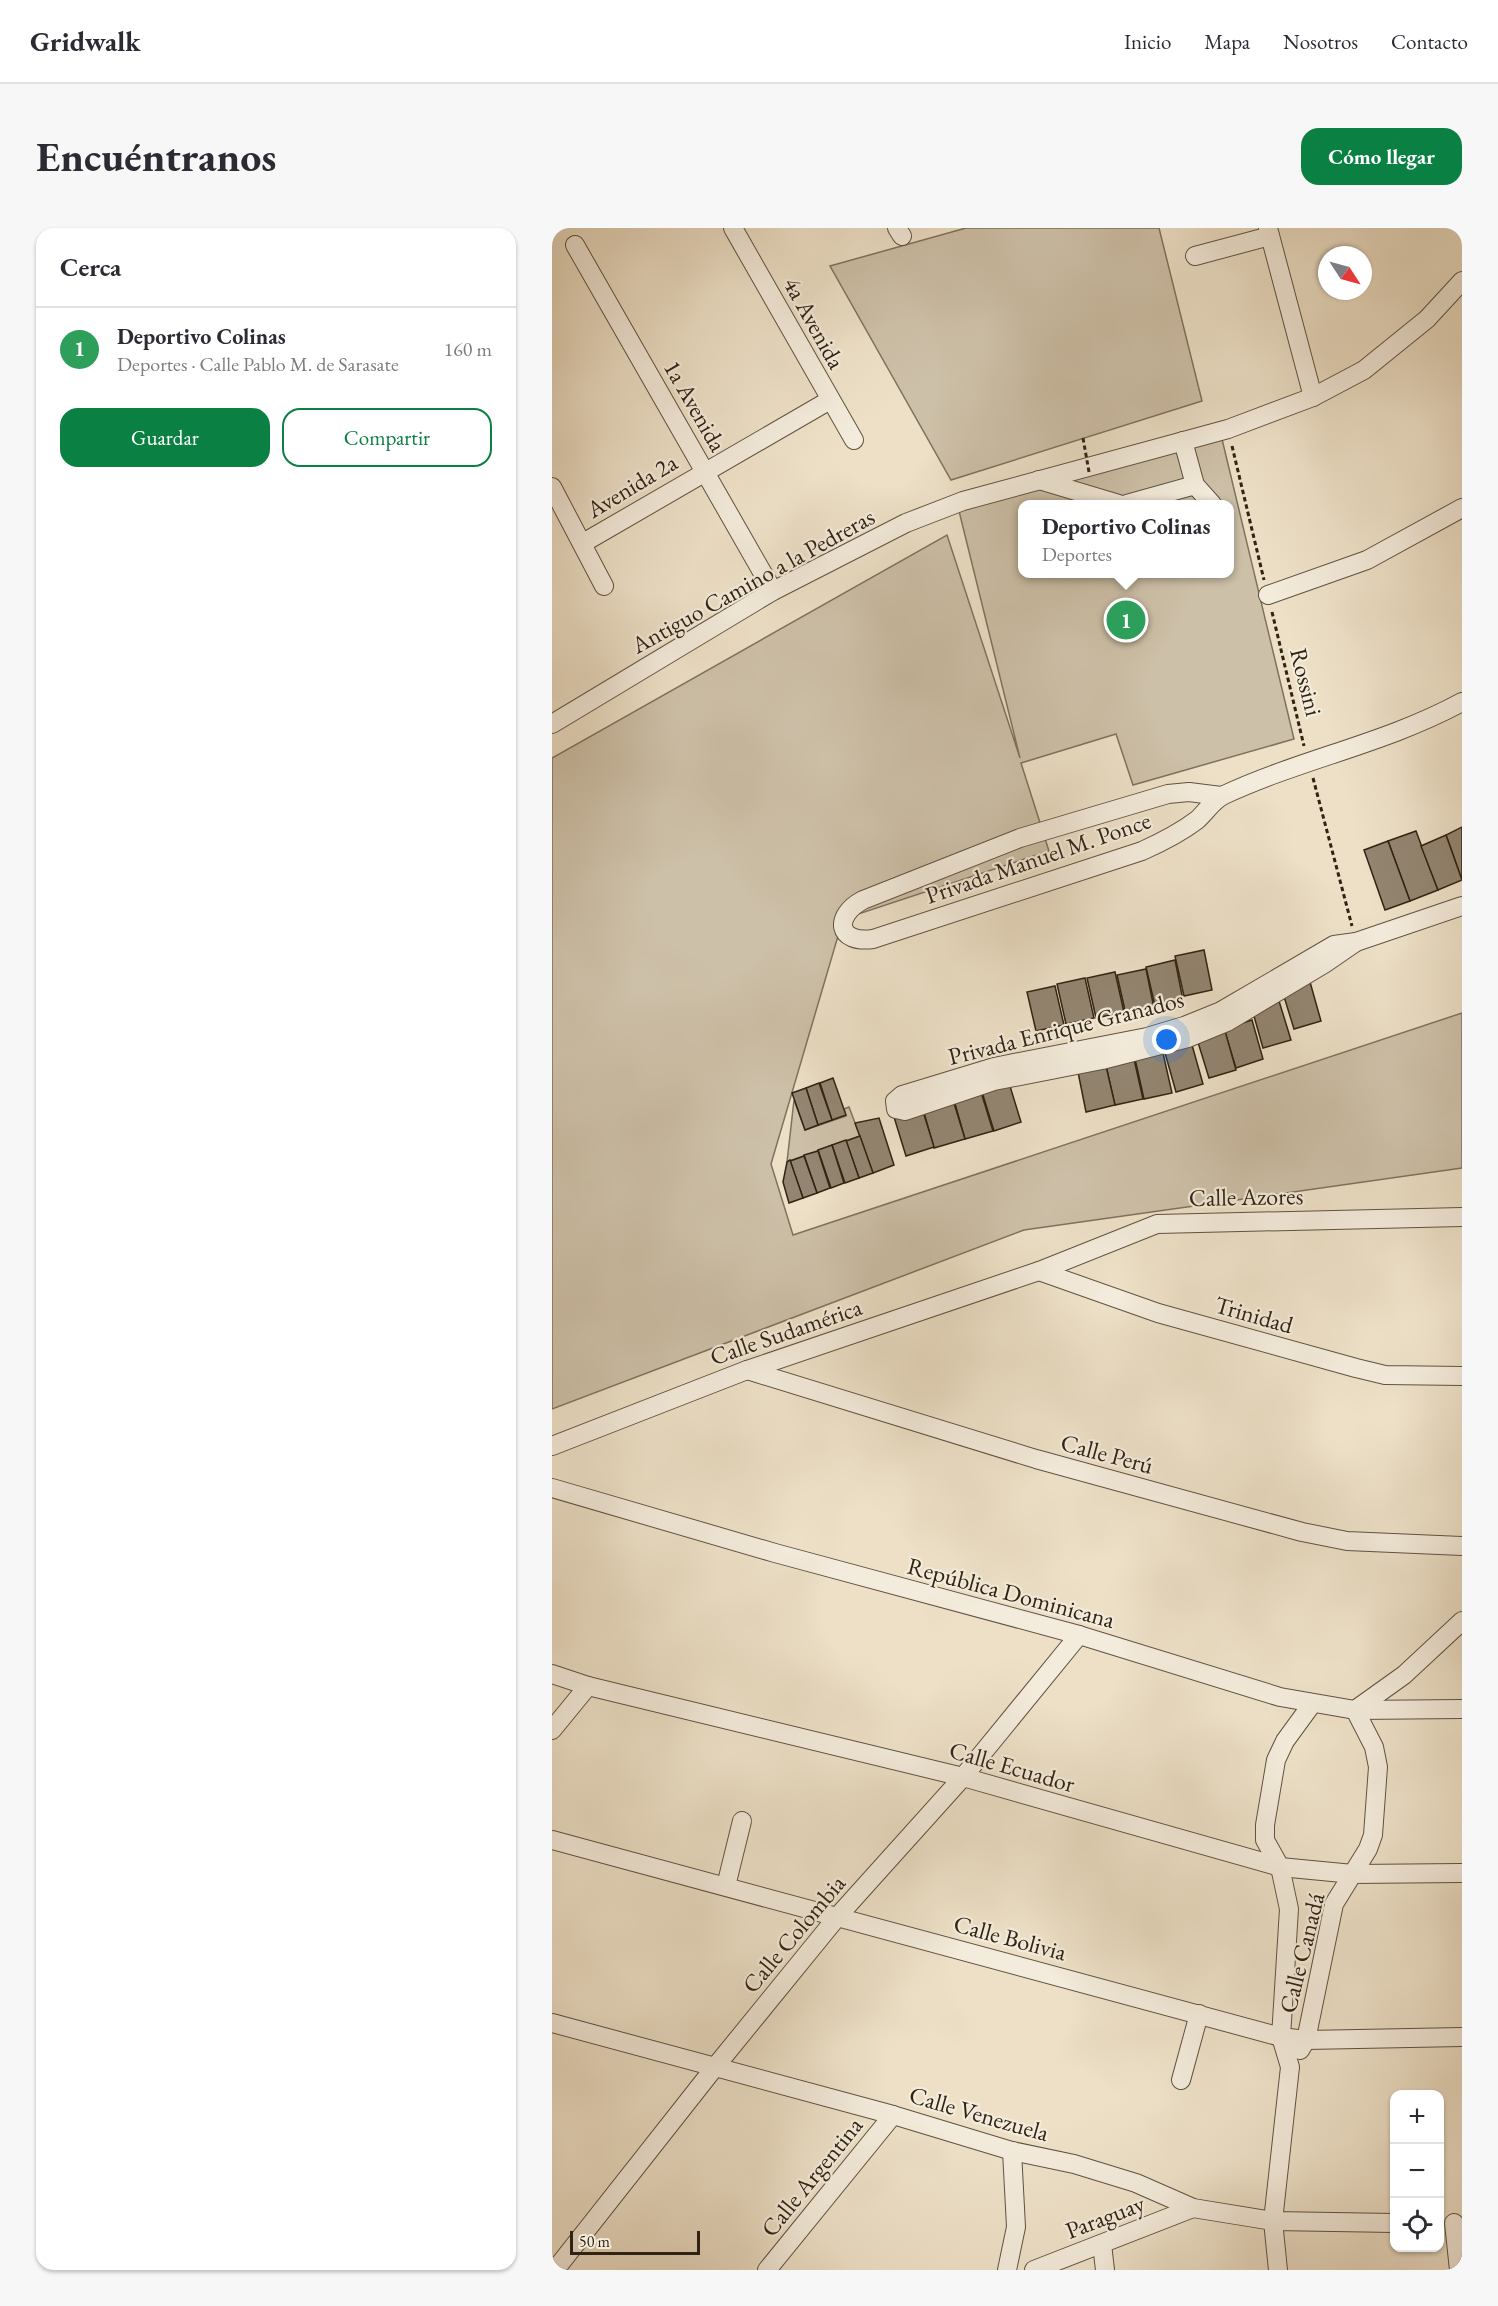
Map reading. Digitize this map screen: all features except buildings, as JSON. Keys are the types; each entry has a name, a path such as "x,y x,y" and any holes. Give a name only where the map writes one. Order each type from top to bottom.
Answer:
{"street":[{"name":"4a Avenida","path":"733,228 854,440"},
{"path":"1195,256 1269,232 1313,397"},
{"name":"1a Avenida","path":"575,246 772,591"},
{"name":"Antiguo Camino a la Pedreras","path":"552,724 772,591 906,523 963,501 1228,429 1313,397 1364,370 1427,319 1462,280"},
{"name":"Avenida 2a","path":"583,543 830,400"},
{"path":"1183,441 1195,485 1208,500"},
{"path":"1039,480 1106,500"},
{"path":"1141,500 1195,485"},
{"path":"552,487 604,586"},
{"path":"1268,595 1367,560 1462,508"},
{"name":"Privada Manuel M. Ponce","path":"1221,796 1189,792 1168,794 1020,838 863,900 852,906 844,916 842,926 847,935 858,941 873,939 1142,851 1173,837 1199,818 1221,796 1362,746 1462,702"},
{"path":"1356,942 1462,906"},
{"name":"Privada Enrique Granados","path":"1356,942 1324,964 1227,1022 1188,1038 1112,1058 994,1081 905,1111 896,1109 895,1101 902,1095 994,1067 1147,1037 1184,1026 1221,1011 1334,945 1356,942"},
{"name":"Calle Azores","path":"1040,1271 1157,1224 1462,1217"},
{"name":"Calle Sudamérica","path":"552,1446 747,1370 1040,1271"},
{"name":"Trinidad","path":"1040,1271 1158,1313 1384,1375 1462,1376"},
{"name":"Calle Perú","path":"747,1370 1036,1459 1302,1532 1347,1541 1462,1546"},
{"name":"República Dominicana","path":"552,1488 775,1553 1079,1635 1280,1697 1355,1710 1462,1709"},
{"path":"1355,1710 1404,1675 1462,1621"},
{"name":"Calle Colombia","path":"555,2270 838,1916 963,1777 1079,1635"},
{"name":"Calle Ecuador","path":"552,1674 588,1686 963,1777 1280,1867 1353,1874 1462,1873"},
{"path":"552,1730 588,1686"},
{"name":"Calle Canadá","path":"1278,2270 1273,2221 1290,2067 1281,2037 1289,1909 1280,1867 1265,1840 1264,1825 1276,1760 1285,1741 1312,1704"},
{"name":"Calle Canadá","path":"1290,2067 1306,2040 1334,1904 1368,1849 1373,1835 1378,1767 1374,1747 1355,1710"},
{"path":"726,1886 742,1821"},
{"name":"Calle Bolivia","path":"552,1840 1281,2037 1306,2040 1462,2037"},
{"path":"1181,2080 1199,2014"},
{"name":"Calle Venezuela","path":"552,2023 893,2115 1012,2151 1074,2164 1136,2183 1193,2208 1273,2221 1390,2223"},
{"name":"Calle Argentina","path":"767,2270 893,2115"},
{"path":"1007,2270 1016,2227 1012,2151"},
{"name":"Paraguay","path":"1034,2270 1193,2208"},
{"path":"1452,2223 1459,2270"},
{"path":"1102,2244 1106,2270"}],"path":[{"name":"Rossini","path":"1228,429 1309,764 1356,942"},
{"path":"1083,438 1089,472"}],"shaded area":[{"path":"966,228 1159,228 1202,401 951,480 830,266"},
{"path":"1221,435 1294,739 1133,785 1116,734 1021,763 1049,851 843,919 771,1164 793,1235 1462,1013 1462,1168 1024,1230 552,1409 552,758 947,535 1020,758 958,507"},
{"path":"794,1100 805,1130 846,1116 844,1109 849,1107 860,1136 787,1162"}],"place":[{"name":"Deportivo Colinas","path":"1126,620"}]}
